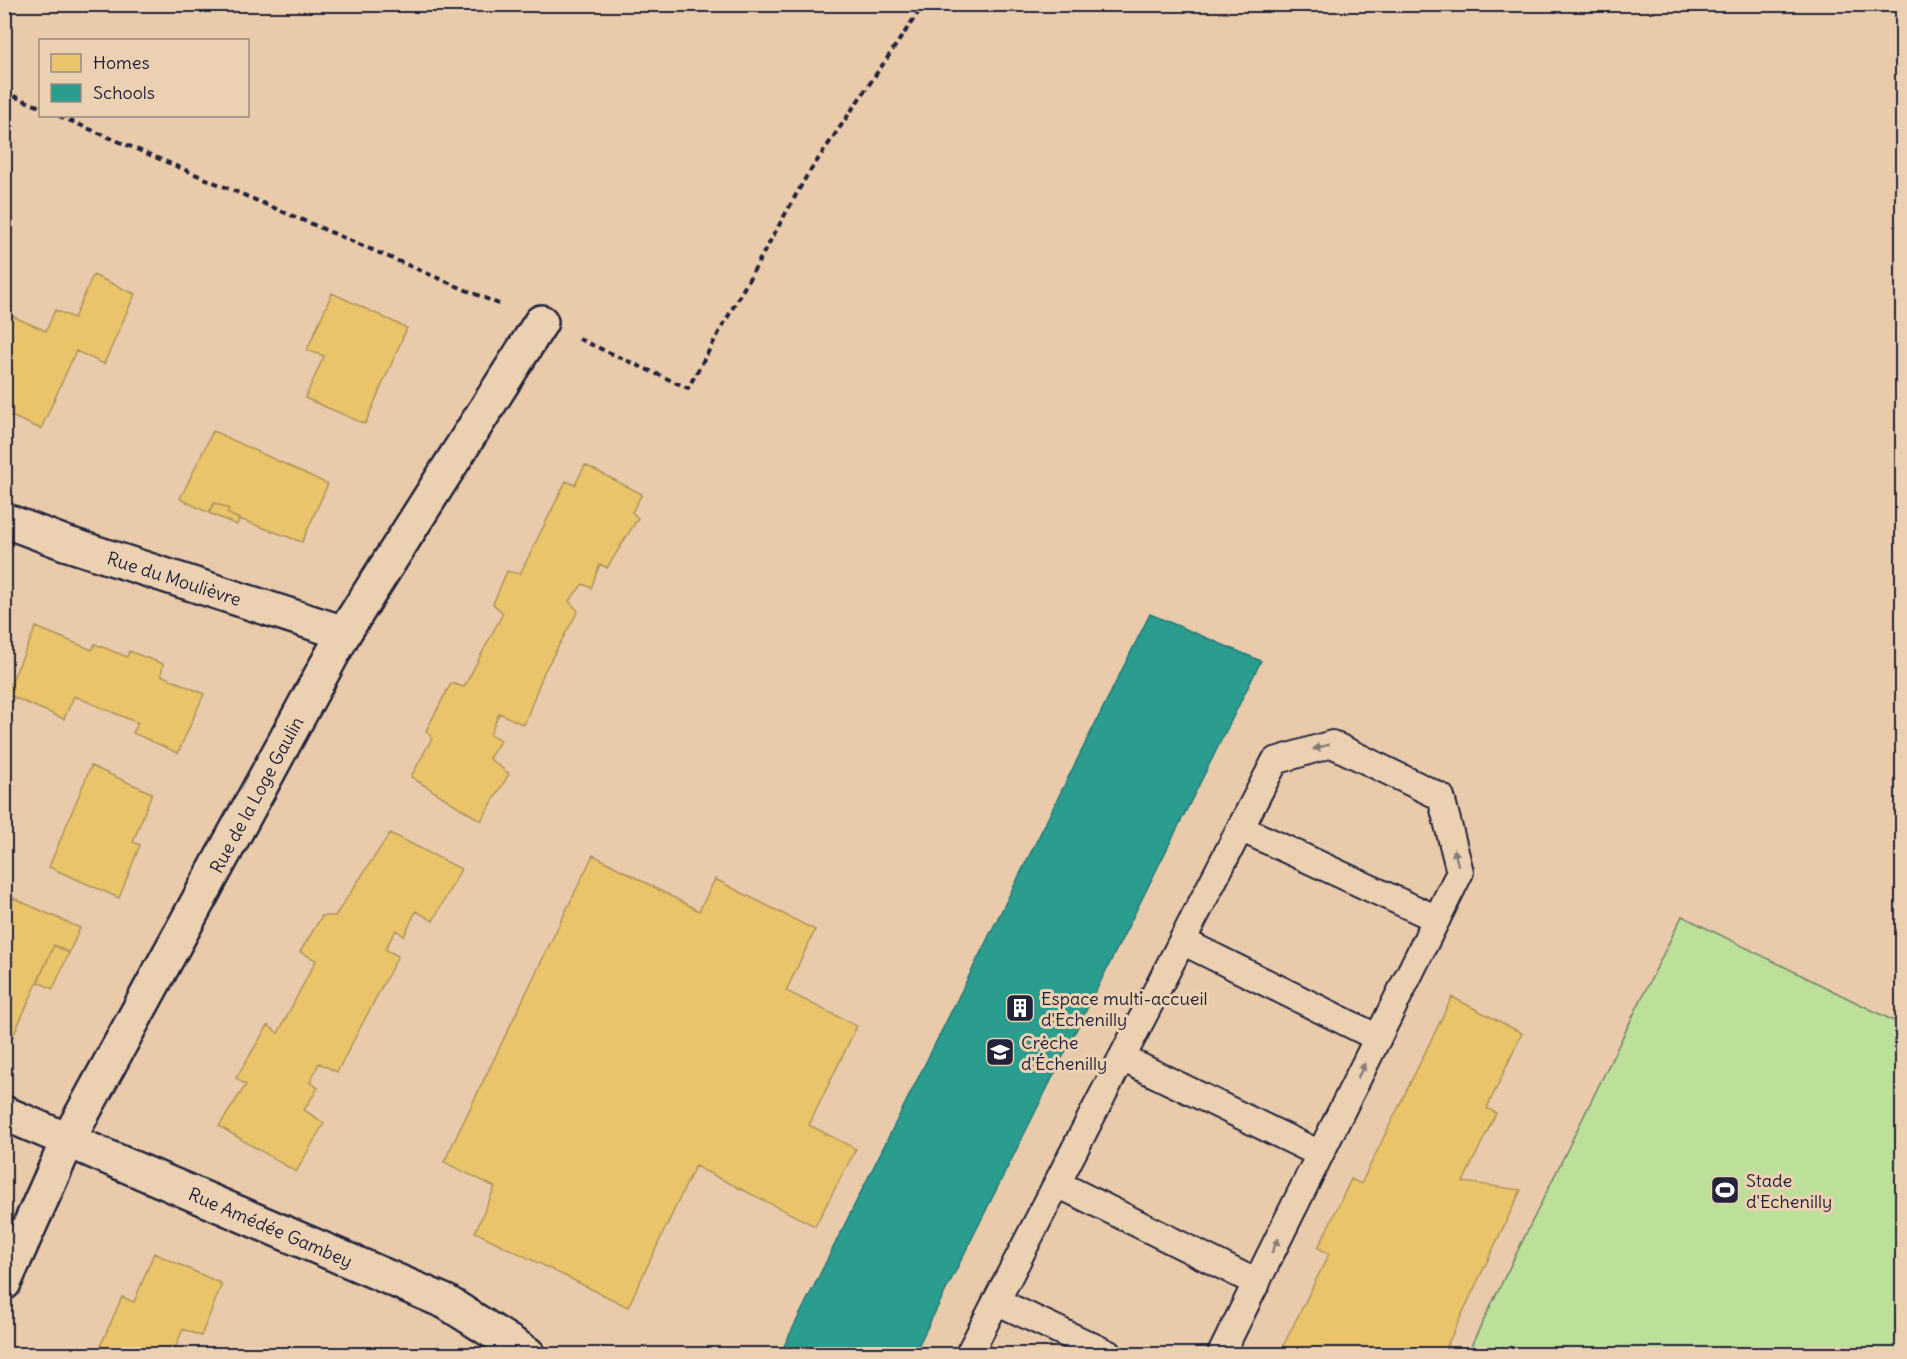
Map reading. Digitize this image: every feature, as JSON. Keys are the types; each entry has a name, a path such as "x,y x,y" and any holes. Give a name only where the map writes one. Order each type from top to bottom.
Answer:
{"street":[{"name":"Rue de la Loge Gaulin","path":"4,1283 68,1140 344,633 541,322"},
{"name":"Rue du Moulièvre","path":"4,520 65,543 344,633"},
{"name":"Rue Amédée Gambey","path":"4,1113 446,1302 528,1354"}],"lane":[{"path":"969,1354 1275,761 1332,744 1441,796 1460,872 1221,1354"},
{"path":"1240,828 1437,919"},
{"path":"1182,941 1378,1038"},
{"path":"1122,1058 1320,1154"},
{"path":"1058,1184 1257,1283"},
{"path":"996,1301 1109,1354"}],"path":[{"path":"62,117 541,322 688,388 806,177 924,4"},
{"path":"4,92 39,107"}],"green space":[{"name":"Stade d'Echenilly","path":"1682,916 1902,1025 1902,1354 1467,1354"}],"building: Homes":[{"path":"93,275 135,294 104,364 76,351 41,429 4,413 5,313 46,331 55,310 74,318"},
{"path":"332,293 407,328 365,424 305,398 324,356 307,350"},
{"path":"213,431 328,484 302,542 239,519 227,513 229,509 214,503 209,513 180,499"},
{"path":"585,465 642,494 632,512 638,518 607,568 600,564 591,588 583,584 569,601 578,611 544,672 524,725 499,713 490,735 501,740 489,758 509,774 481,821 411,777 432,738 426,731 451,683 464,687 503,613 493,604 507,571 520,574 566,481 575,485"},
{"path":"214,503 229,509 227,513 239,519 237,525 209,513"},
{"path":"36,627 92,650 95,644 127,657 129,651 163,664 161,675 204,694 178,753 133,733 138,723 74,696 64,719 6,694"},
{"path":"91,766 152,793 133,842 140,845 119,898 49,867"},
{"path":"390,833 461,869 433,921 416,911 404,936 396,930 385,949 398,956 337,1072 319,1063 310,1082 318,1088 304,1110 324,1123 296,1172 219,1126 246,1085 236,1078 268,1025 278,1033 316,960 300,952 322,916 335,916"},
{"path":"593,855 699,911 715,879 815,930 786,991 857,1026 809,1125 856,1149 815,1226 695,1166 628,1307 475,1232 495,1187 444,1162"},
{"path":"4,894 80,928 69,953 54,945 10,1043 4,1041"},
{"path":"54,945 69,953 53,989 38,982"},
{"path":"1452,997 1522,1033 1487,1108 1496,1113 1463,1182 1521,1190 1443,1354 1279,1354 1329,1254 1318,1248 1351,1179 1361,1184"},
{"path":"154,1253 222,1284 201,1336 183,1329 173,1353 162,1349 159,1354 109,1354 99,1349 122,1297 134,1302"}],"building: Schools":[{"name":"Espace multi-accueil d'Echenilly","path":"1150,614 1261,661 914,1354 780,1354"}],"place":[{"name":"Espace multi-accueil d'Echenilly","path":"1020,1008"},
{"name":"Crèche d'Échenilly","path":"1000,1052"},
{"name":"Stade d'Echenilly","path":"1725,1190"}]}
